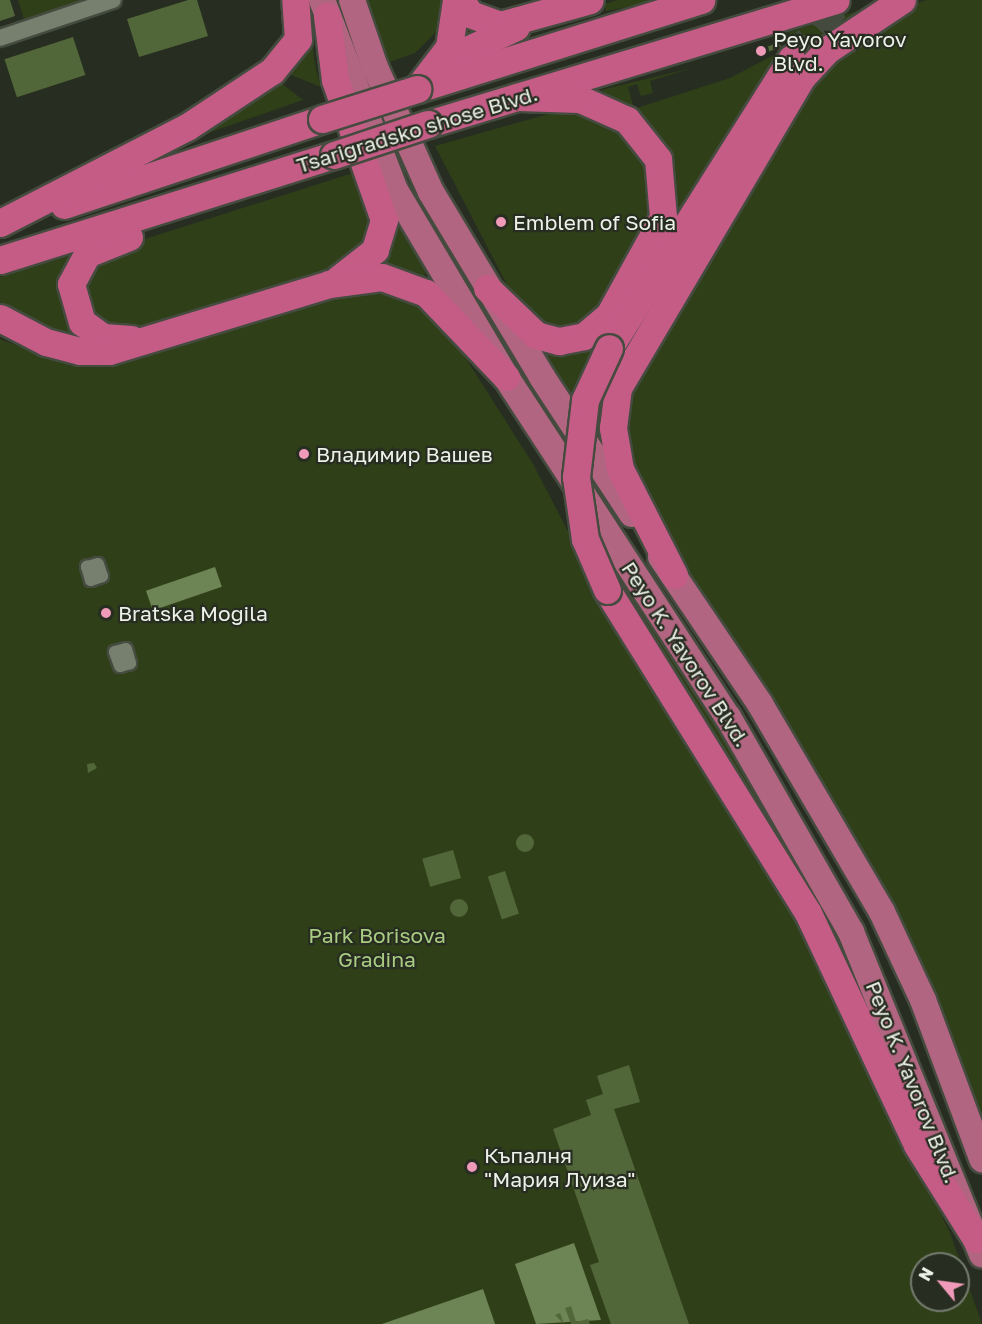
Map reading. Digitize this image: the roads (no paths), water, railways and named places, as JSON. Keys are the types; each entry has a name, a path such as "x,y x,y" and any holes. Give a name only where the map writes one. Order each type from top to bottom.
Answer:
{"highway":[{"path":"0,225 179,132 266,75 287,58 298,39 295,0"},
{"path":"417,89 439,63 454,32 456,0"},
{"path":"461,0 470,14 488,23 528,21"},
{"path":"439,63 528,21 590,0"},
{"name":"Tsarigradsko shose Blvd.","path":"0,225 322,119 701,0"},
{"name":"Tsarigradsko shose Blvd.","path":"0,260 428,124 836,0"},
{"path":"674,575 620,469 613,428 618,388 801,78 827,51 902,0"},
{"path":"325,8 335,80 384,220 375,250 359,268 329,284"},
{"path":"791,59 609,348 585,400 576,467 585,539 607,590 808,913 917,1144 979,1246"},
{"path":"487,288 536,335 560,341 584,336 609,315 663,217 658,159 627,120 580,99 517,97"},
{"path":"159,337 119,340 91,330 72,300 74,273 87,254 138,234 204,195"},
{"path":"0,318 46,342 80,351 109,351 329,284 382,277 414,286 506,377"}],"main road":[{"name":"Peyo K. Yavorov Blvd.","path":"352,0 391,108 431,192 487,288 759,704 882,912 923,999 982,1159"},
{"name":"Peyo K. Yavorov Blvd.","path":"325,8 349,76 395,190 506,377 728,717 803,845 900,1042 979,1246"}],"street":[{"path":"0,38 95,3 113,0"}],"tunnel":[{"path":"791,59 842,0"}],"place":[{"name":"Peyo Yavorov Blvd.","path":"761,51"},
{"name":"Emblem of Sofia","path":"501,222"},
{"name":"Владимир Вашев","path":"304,454"},
{"name":"Bratska Mogila","path":"106,613"},
{"name":"Къпалня \"Мария Луиза\"","path":"472,1167"}],"park label":[{"name":"Park Borisova Gradina","path":"377,947"}]}
